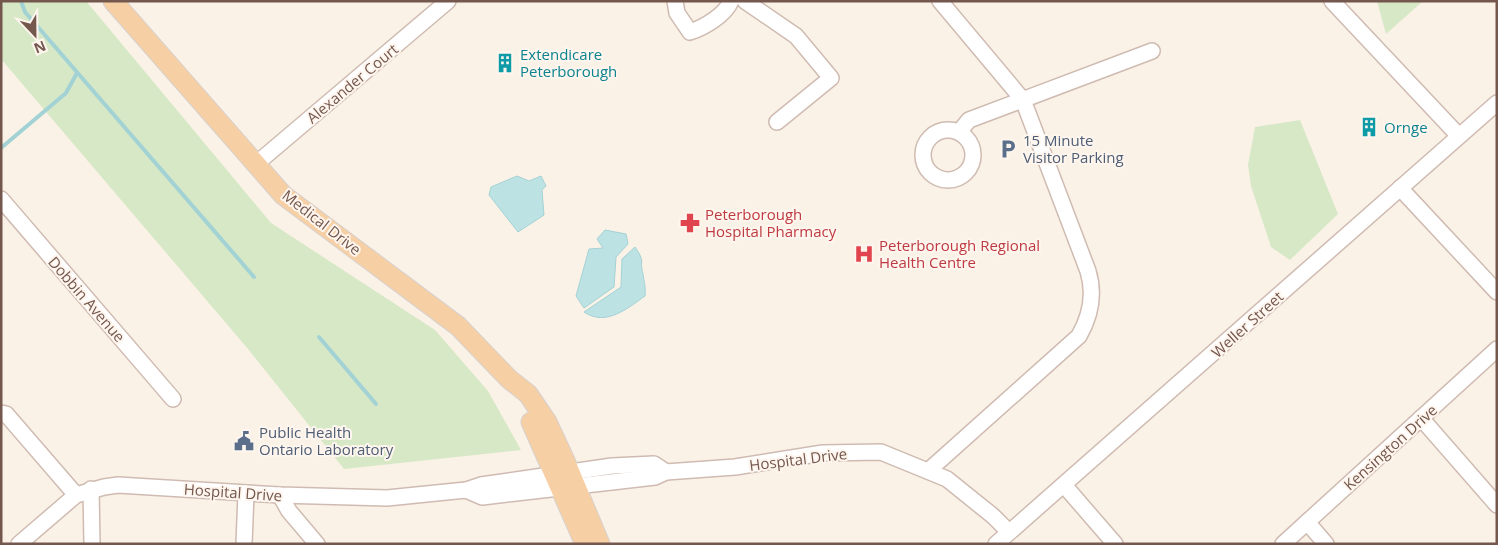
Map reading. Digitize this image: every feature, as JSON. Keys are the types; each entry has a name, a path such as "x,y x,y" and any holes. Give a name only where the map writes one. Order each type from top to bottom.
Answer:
{"main road":[{"name":"Medical Drive","path":"113,1 284,195 458,326 509,379 518,401 566,481 600,544"},
{"name":"Medical Drive","path":"566,481 585,544"}],"street":[{"name":"Alexander Court","path":"256,164 448,1"},
{"path":"675,1 677,13 690,32 703,28 729,7 731,1"},
{"path":"745,1 796,36 831,78 777,122"},
{"path":"928,471 1068,348 1079,336 1090,312 1092,289 1088,270 1023,100 940,1"},
{"path":"1332,1 1459,136"},
{"path":"958,132 969,120 1152,51"},
{"name":"Weller Street","path":"996,544 1497,103"},
{"path":"1400,188 1497,292"},
{"name":"Dobbin Avenue","path":"1,199 173,400"},
{"name":"Kensington Drive","path":"1283,544 1497,349"},
{"path":"1,413 6,414 76,494"},
{"path":"1421,418 1497,505"},
{"name":"Hospital Drive","path":"19,544 76,494 90,489 118,485 280,496 387,498 466,490 481,485 655,477 666,472 735,466 824,453 881,452 947,479 994,516 1009,532"},
{"path":"1064,486 1115,544"},
{"path":"90,489 92,544"},
{"path":"244,544 246,493"},
{"path":"280,496 289,511 317,544"},
{"path":"1307,522 1326,544"}],"green space":[{"path":"1,1 86,1 271,223 435,330 488,391 521,450 344,469 248,349 1,59"},
{"path":"1377,1 1423,1 1386,34"},
{"path":"1300,120 1338,214 1290,260 1271,247 1251,186 1248,165 1255,127"}],"water":[{"path":"517,176 529,181 541,176 546,186 542,190 544,215 518,232 489,195 491,187"},
{"path":"605,230 626,234 628,244 616,257 614,287 584,308 576,296 589,249 603,248 597,239"},
{"path":"635,247 641,259 645,296 624,310 608,317 600,318 584,312 621,287 622,259"}],"waterway":[{"path":"21,1 25,12 254,277"},
{"path":"1,148 66,93 77,73"},
{"path":"319,337 376,404"}],"place":[{"name":"Extendicare Peterborough","path":"505,63"},
{"name":"Ornge","path":"1369,127"},
{"name":"15 Minute Visitor Parking","path":"1008,149"},
{"name":"Peterborough Hospital Pharmacy","path":"690,223"},
{"name":"Peterborough Regional Health Centre","path":"864,254"},
{"name":"Public Health Ontario Laboratory","path":"244,441"}]}
